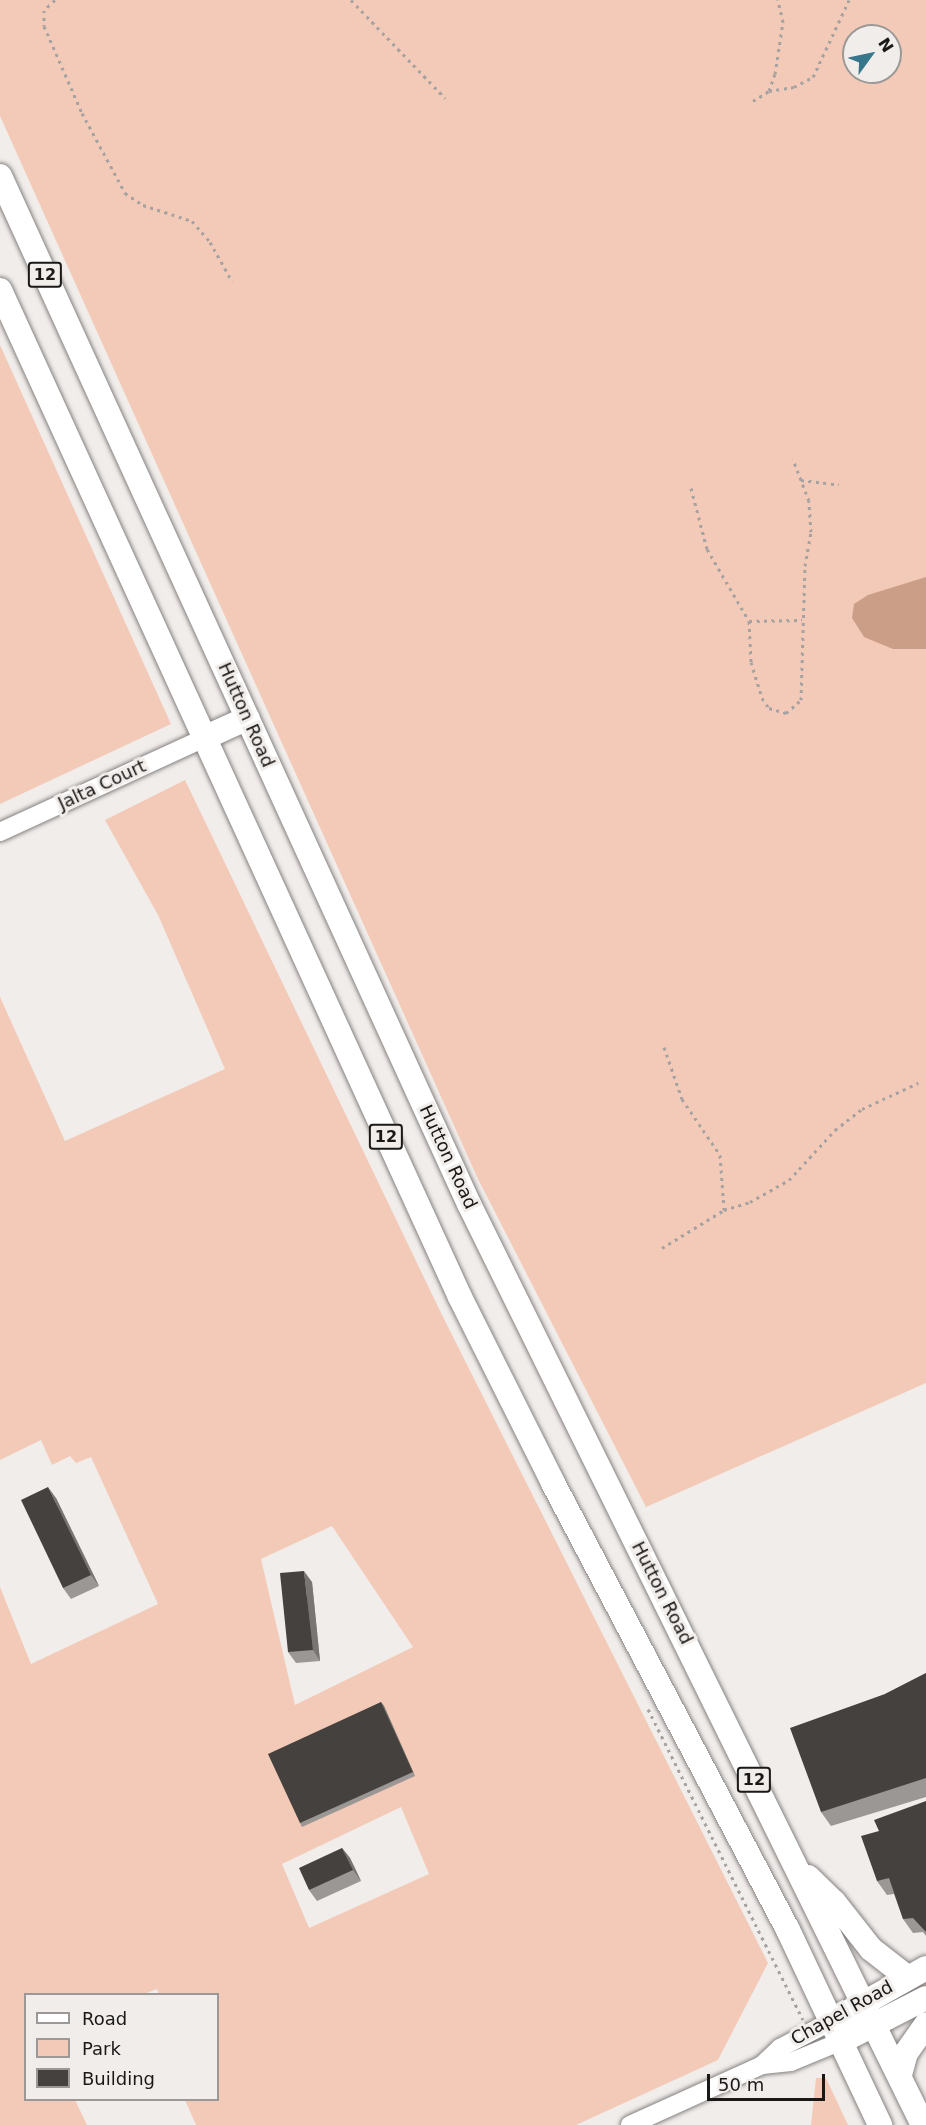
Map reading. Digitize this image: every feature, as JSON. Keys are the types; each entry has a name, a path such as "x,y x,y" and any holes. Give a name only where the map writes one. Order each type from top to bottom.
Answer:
{"main road":[{"name":"Hutton Road","path":"0,176 512,1294 865,2000 923,2125"},
{"name":"12","path":"0,290 470,1317 755,1866 837,2031 880,2125"},
{"path":"204,738 248,718"},
{"path":"796,1865 834,1902 871,1948 917,1972"},
{"name":"Chapel Road","path":"837,2031 865,2000 917,1972"},
{"name":"Chapel Road","path":"837,2031 875,2024 926,1998"},
{"path":"900,2075 906,2053 926,2024"}],"street":[{"name":"Jalta Court","path":"0,832 204,738"},
{"name":"Chapel Road","path":"630,2125 762,2065 780,2048 837,2031"}],"path":[{"path":"55,0 44,10 44,26 82,113 112,161 125,193 143,205 192,221 210,242 232,280"},
{"path":"351,0 445,98"},
{"path":"769,91 783,22 778,0"},
{"path":"753,101 769,91 794,87 813,77 849,0"},
{"path":"691,488 707,549 748,621 755,679 770,708 786,713 801,700 802,620 811,516 793,459"},
{"path":"801,480 839,484"},
{"path":"748,621 802,620"},
{"path":"664,1047 682,1099 720,1155 724,1209"},
{"path":"662,1248 724,1209 750,1202 789,1180 835,1130 862,1109 918,1083"}],"green space":[{"path":"0,0 926,0 926,1383 646,1507 478,1179 0,116"},
{"path":"0,345 171,724 0,804"},
{"path":"185,780 441,1313 768,1963 718,2060 576,2125 196,2125 185,2101 219,2101 219,1993 159,1993 157,1989 147,1993 24,1993 24,2101 75,2101 87,2125 0,2125 0,1587 31,1664 158,1604 91,1457 76,1463 70,1456 52,1465 41,1440 0,1460 0,997 65,1141 225,1069 158,915 105,820","holes":["332,1526 413,1647 295,1705 261,1559","401,1807 429,1874 309,1928 282,1864"]},
{"path":"816,2078 826,2078 848,2125 811,2125"}],"shaded area":[{"path":"926,577 926,649 893,649 864,637 852,618 854,604 868,595"}],"building":[{"path":"48,1487 91,1575 63,1588 21,1500"},
{"path":"304,1571 313,1650 288,1652 280,1573"},
{"path":"926,1673 926,1778 821,1812 790,1728 885,1694"},
{"path":"381,1702 413,1772 300,1823 268,1754"},
{"path":"926,1801 926,1932 913,1918 903,1919 889,1878 877,1881 861,1836 879,1831 874,1820"},
{"path":"342,1848 353,1870 309,1890 299,1868"}]}
